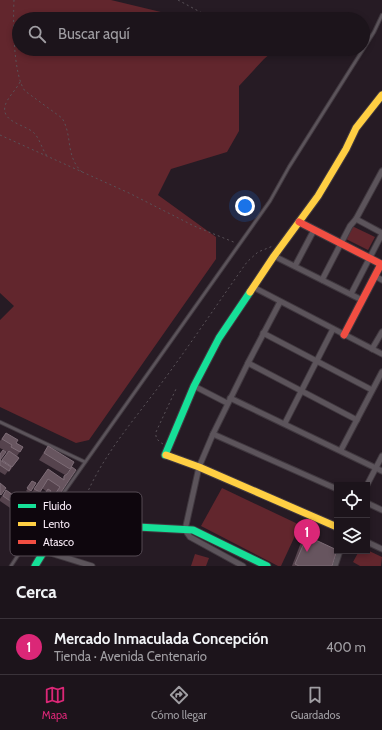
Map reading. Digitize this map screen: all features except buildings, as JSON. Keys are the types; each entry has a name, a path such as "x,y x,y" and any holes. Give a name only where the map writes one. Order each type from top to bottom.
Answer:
{"street":[{"path":"334,526 200,467 165,455 194,386 219,338 283,243 318,196 346,149 356,128 382,95"},
{"path":"322,280 350,226 356,219 382,171"},
{"path":"351,294 382,233 356,219"},
{"path":"299,222 381,264 344,335"},
{"path":"295,266 314,230"},
{"path":"274,256 362,300"},
{"path":"375,276 382,280"},
{"path":"253,287 382,354"},
{"path":"243,566 190,537 185,530 200,467 213,434 280,302"},
{"path":"284,423 333,329"},
{"path":"372,349 382,332"},
{"path":"263,333 372,390"},
{"path":"248,363 356,420"},
{"path":"341,450 382,372"},
{"path":"194,386 228,403"},
{"path":"230,398 382,471"},
{"path":"213,434 334,487"},
{"path":"368,482 382,456"},
{"path":"370,504 382,510"},
{"path":"142,527 193,530 267,566"},
{"path":"370,543 382,549"},
{"path":"335,566 339,554"},
{"path":"35,566 41,556"},
{"path":"60,556 92,566"}],"lane":[{"path":"370,38 382,15"},
{"path":"64,492 270,201 289,167 359,56"},
{"path":"0,422 85,462"},
{"path":"11,566 18,556"}],"path":[{"path":"14,0 14,12"},
{"path":"178,0 200,12"},
{"path":"16,56 20,82 26,91 62,118 68,131 72,158 75,164 84,173"},
{"path":"20,82 7,102 5,108 6,113 10,119 35,133 47,156"},
{"path":"0,135 129,193 200,229 235,242 239,246"},
{"path":"88,492 98,471 167,376 246,262 258,252 283,243"},
{"path":"168,447 158,440 156,432 176,389"}],"shaded area":[{"path":"0,0 111,0 161,12 12,12 12,56 268,56 239,86 239,131 227,152 171,169 158,195 216,237 216,259 89,440 76,443 0,407 0,320 14,306 0,293"},
{"path":"352,226 375,237 368,250 346,239"},
{"path":"222,488 300,525 281,566 278,566 201,526"},
{"path":"370,551 382,557 381,566 360,566 353,562 357,554 370,554"},
{"path":"195,554 209,558 206,566 191,566"}],"traffic: fast":[{"path":"166,455 194,386 219,338 250,292"},
{"path":"142,527 193,530 267,566"},
{"path":"35,566 41,556"}],"traffic: slow":[{"path":"250,292 274,256 318,196 346,149 356,128 382,95"},
{"path":"166,455 199,467 334,526"}],"traffic: jam":[{"path":"299,222 381,264 344,335"}],"place":[{"name":"Mercado Inmaculada Concepción","path":"307,552"}]}
